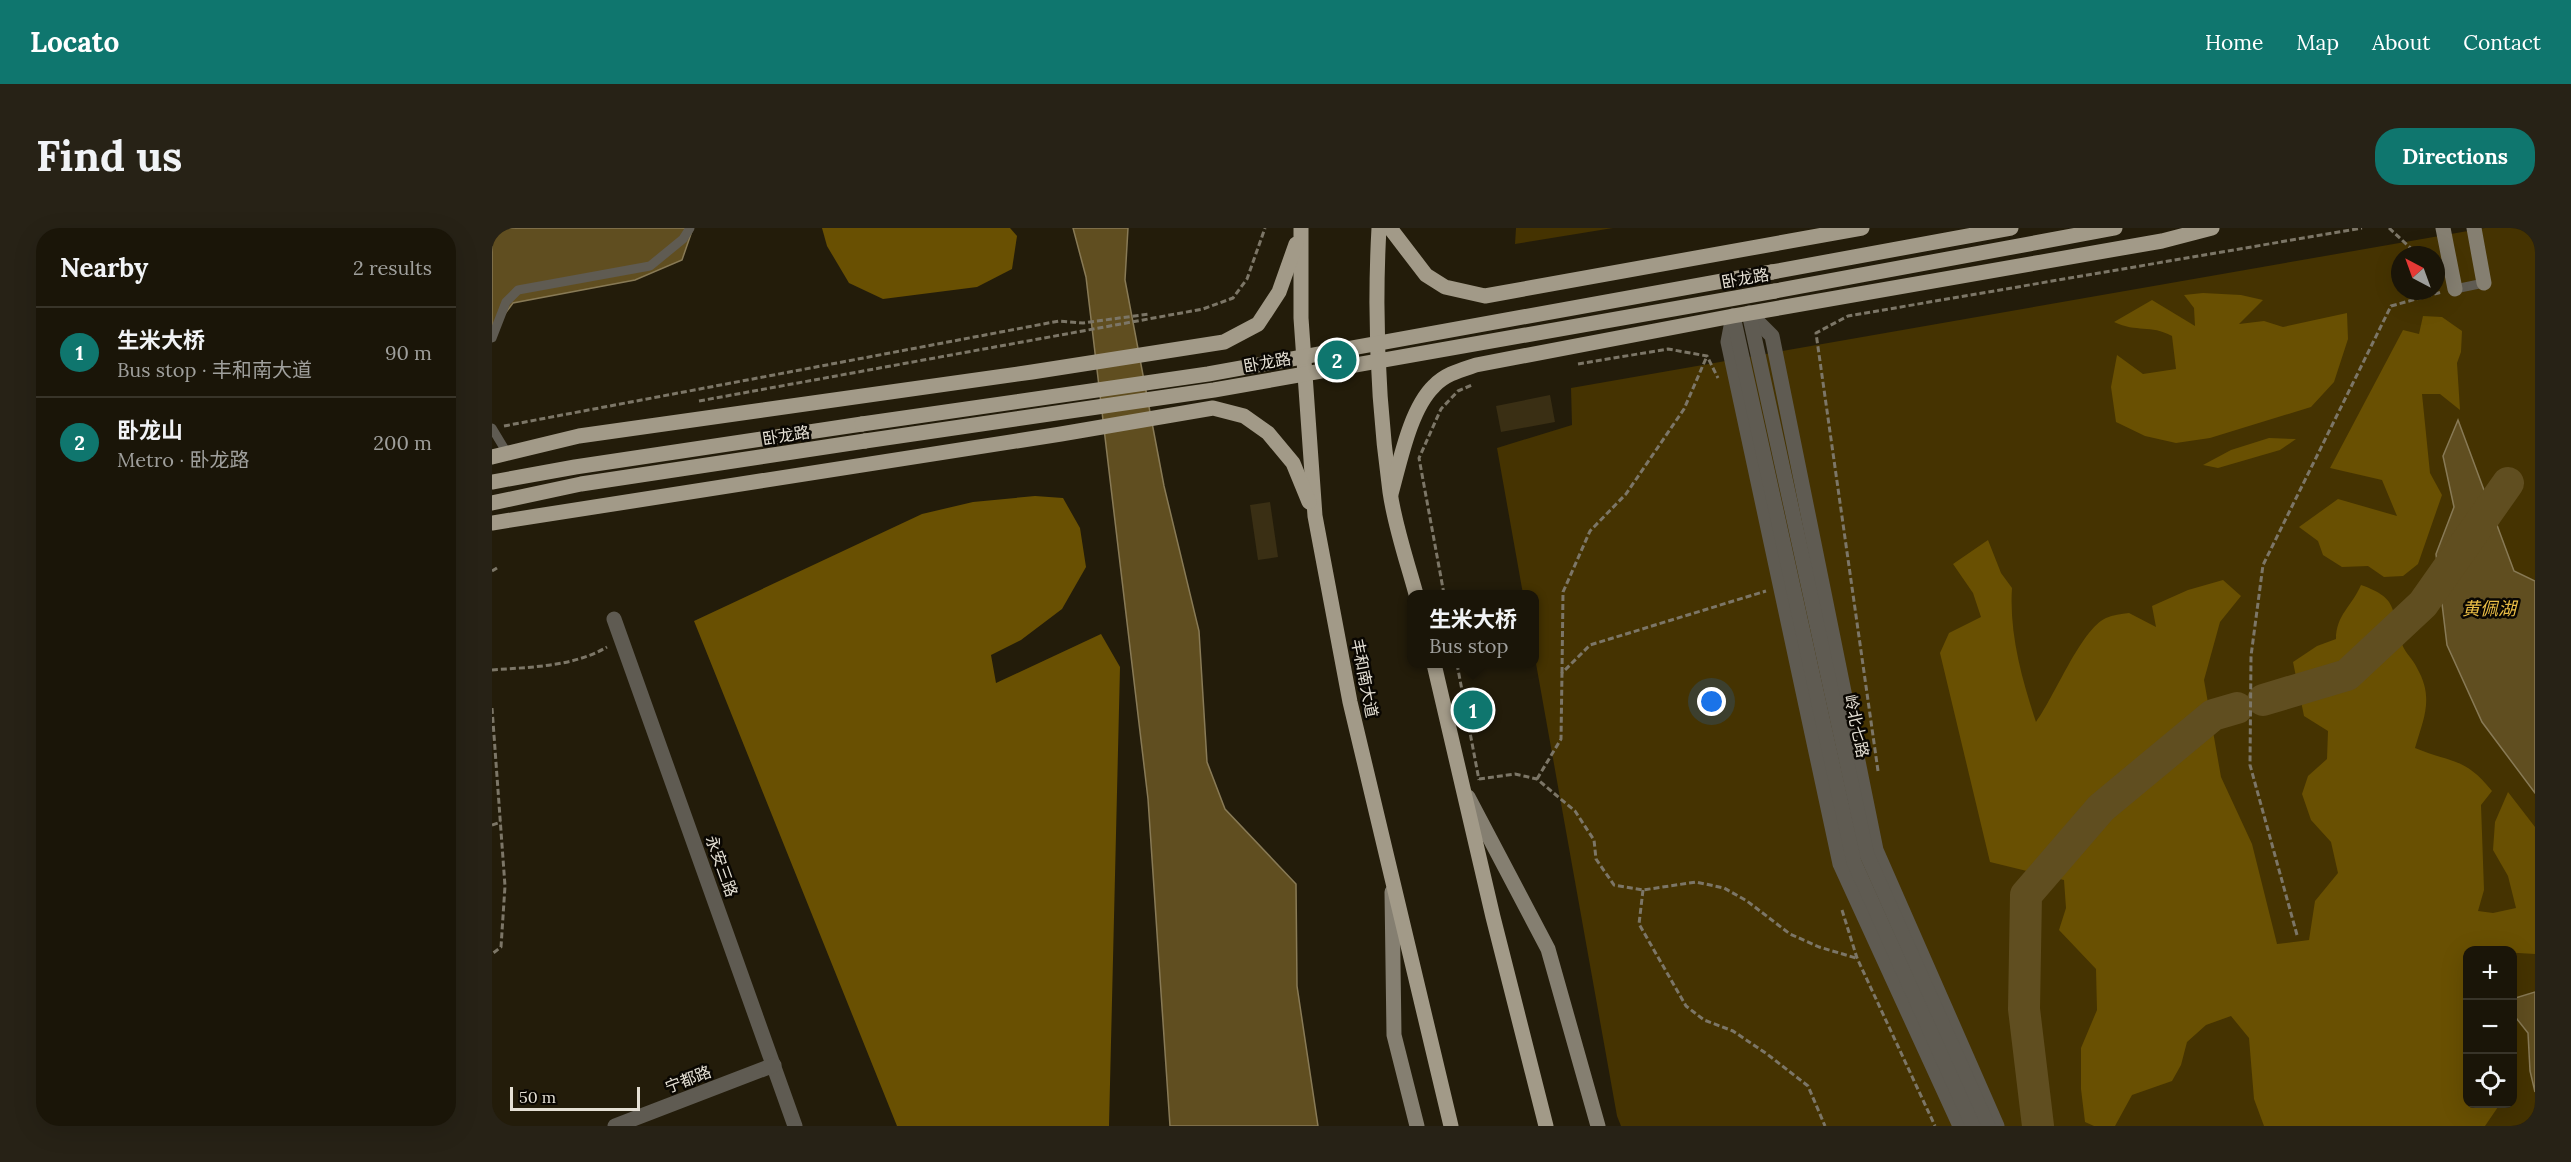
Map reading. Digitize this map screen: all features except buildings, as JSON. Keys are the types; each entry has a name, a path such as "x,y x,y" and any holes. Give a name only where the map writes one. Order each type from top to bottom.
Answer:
{"main road":[{"path":"1379,228 1375,304 1379,380 1391,494 1415,590"},
{"name":"卧龙路","path":"1389,228 1426,275 1445,287 1485,296 1862,228"},
{"name":"卧龙路","path":"492,482 862,423 1208,374 2011,228"},
{"name":"卧龙路","path":"492,503 581,484 1214,390 1775,291 2115,228"},
{"path":"1391,494 1410,426 1433,386 1451,373 1476,365 1733,316 2162,242 2212,228"},
{"path":"2443,228 2455,289"},
{"path":"2474,228 2484,283"},
{"name":"卧龙路","path":"492,457 579,435 1032,372 1224,342 1258,324 1279,292 1301,231"},
{"name":"丰和南大道","path":"1301,231 1301,318 1315,516 1350,702 1451,1126"},
{"path":"492,523 1214,408 1244,416 1268,433 1293,463 1315,516"},
{"path":"1435,668 1466,794 1492,917 1546,1126"},
{"path":"1466,794 1548,949 1598,1126"},
{"path":"1392,877 1394,1035 1417,1126"}],"street":[{"name":"岭北七路","path":"1749,314 1867,855 1988,1126"},
{"path":"1749,314 1772,336 1876,850 1997,1126"},
{"path":"1733,316 1728,342 1840,864 1960,1126"},
{"path":"1733,316 1854,862 1973,1126"},
{"name":"永安三路","path":"614,619 795,1126"},
{"name":"宁都路","path":"615,1126 774,1065"}],"lane":[{"path":"492,338 506,302 518,290 650,266 683,239 690,228"},
{"path":"2455,289 2484,283"},
{"path":"492,428 507,453"}],"path":[{"path":"688,403 1203,309 1233,298 1247,279 1265,228"},
{"path":"1879,774 1816,333 1848,316 2362,228"},
{"path":"2389,228 2408,246"},
{"path":"2297,935 2250,765 2251,656 2263,565 2391,306 2455,289"},
{"path":"492,428 1059,321 1083,323 1149,314"},
{"path":"1577,364 1668,349 1707,356"},
{"path":"1707,356 1719,381"},
{"path":"1537,779 1561,739 1563,592 1590,531 1626,494 1684,410 1707,356"},
{"path":"1443,590 1419,458 1441,409 1458,391 1477,383"},
{"path":"492,571 497,568"},
{"path":"1562,673 1590,645 1766,591 1763,580"},
{"path":"492,670 556,664 592,656 621,639"},
{"path":"1458,668 1481,789"},
{"path":"492,708 506,886 501,947 492,954"},
{"path":"1479,779 1515,774 1537,779 1575,811 1594,840 1596,859 1614,885 1643,890 1696,882 1724,888 1747,901 1790,934 1819,947 1857,958"},
{"path":"492,825 501,822"},
{"path":"1643,890 1639,924 1686,1006 1704,1020 1732,1031 1767,1054 1808,1086 1825,1126"},
{"path":"1841,906 1857,958 1935,1126"}],"shaded area":[{"path":"822,228 1010,228 1017,236 1012,269 977,287 883,299 849,283 827,246"},
{"path":"1516,228 1613,228 1515,244"},
{"path":"2485,228 2535,228 2535,1126 1621,1126 1617,1116 1537,668 1539,668 1539,590 1522,590 1497,448 1572,425 1571,388"},
{"path":"2203,293 2241,295 2263,300 2239,324 2264,321 2283,327 2347,313 2348,339 2334,382 2311,407 2210,438 2176,443 2145,436 2116,422 2111,387 2117,355 2143,374 2176,369 2172,336 2157,330 2130,327 2114,322 2152,300 2195,326 2194,308 2184,295"},
{"path":"2423,316 2442,317 2462,331 2461,352 2457,363 2460,410 2440,394 2422,394 2430,473 2442,495 2418,564 2403,576 2384,577 2368,566 2342,567 2323,555 2318,541 2299,527 2338,499 2397,516 2382,480 2330,468 2403,330 2419,334"},
{"path":"2269,438 2296,439 2280,450 2218,468 2203,465 2231,450"},
{"path":"1035,496 1063,498 1080,528 1086,567 1062,609 1021,640 991,655 996,683 1101,634 1120,667 1109,1126 897,1126 694,621 922,514 973,502"},
{"path":"1988,540 2001,573 2012,588 2013,622 2018,656 2036,722 2078,649 2087,636 2106,618 2129,613 2156,627 2152,606 2188,590 2223,580 2241,596 2220,622 2204,680 2221,777 2252,844 2277,944 2309,940 2315,901 2338,873 2331,842 2311,820 2302,794 2308,776 2327,759 2328,731 2304,716 2293,662 2317,646 2336,639 2339,623 2361,585 2383,595 2392,607 2403,647 2415,665 2425,689 2426,708 2415,748 2465,766 2492,791 2481,805 2484,890 2478,911 2493,913 2516,908 2508,876 2493,850 2495,822 2508,792 2535,827 2535,954 2517,953 2517,946 2463,946 2463,1108 2497,1108 2485,1126 2264,1126 2254,1099 2249,1038 2231,1016 2206,1025 2187,1042 2181,1065 2172,1081 2132,1095 2115,1126 2094,1126 2085,1122 2081,1089 2081,1048 2097,1010 2096,969 2059,930 2066,908 2064,880 1990,862 1940,653 1949,633 1981,617 1973,593 1953,564"}],"water":[{"path":"492,228 693,228 682,260 635,280 513,303 492,331"},
{"path":"1073,228 1128,228 1125,280 1164,486 1199,631 1207,762 1225,809 1296,884 1297,986 1318,1126 1170,1126 1148,799 1086,277"},
{"name":"黄佩湖","path":"2458,420 2514,571 2535,581 2535,793 2482,722 2447,645 2436,554 2454,507 2443,456"},
{"path":"2535,992 2535,1092 2530,1071 2528,1033 2517,1019 2517,997"}],"waterway":[{"path":"2263,700 2347,675 2423,604 2508,483"},
{"path":"2038,1126 2024,1009 2026,895 2101,808 2213,715 2237,708"}],"place":[{"name":"卧龙山","path":"1337,360"},
{"name":"生米大桥","path":"1473,710"}]}
